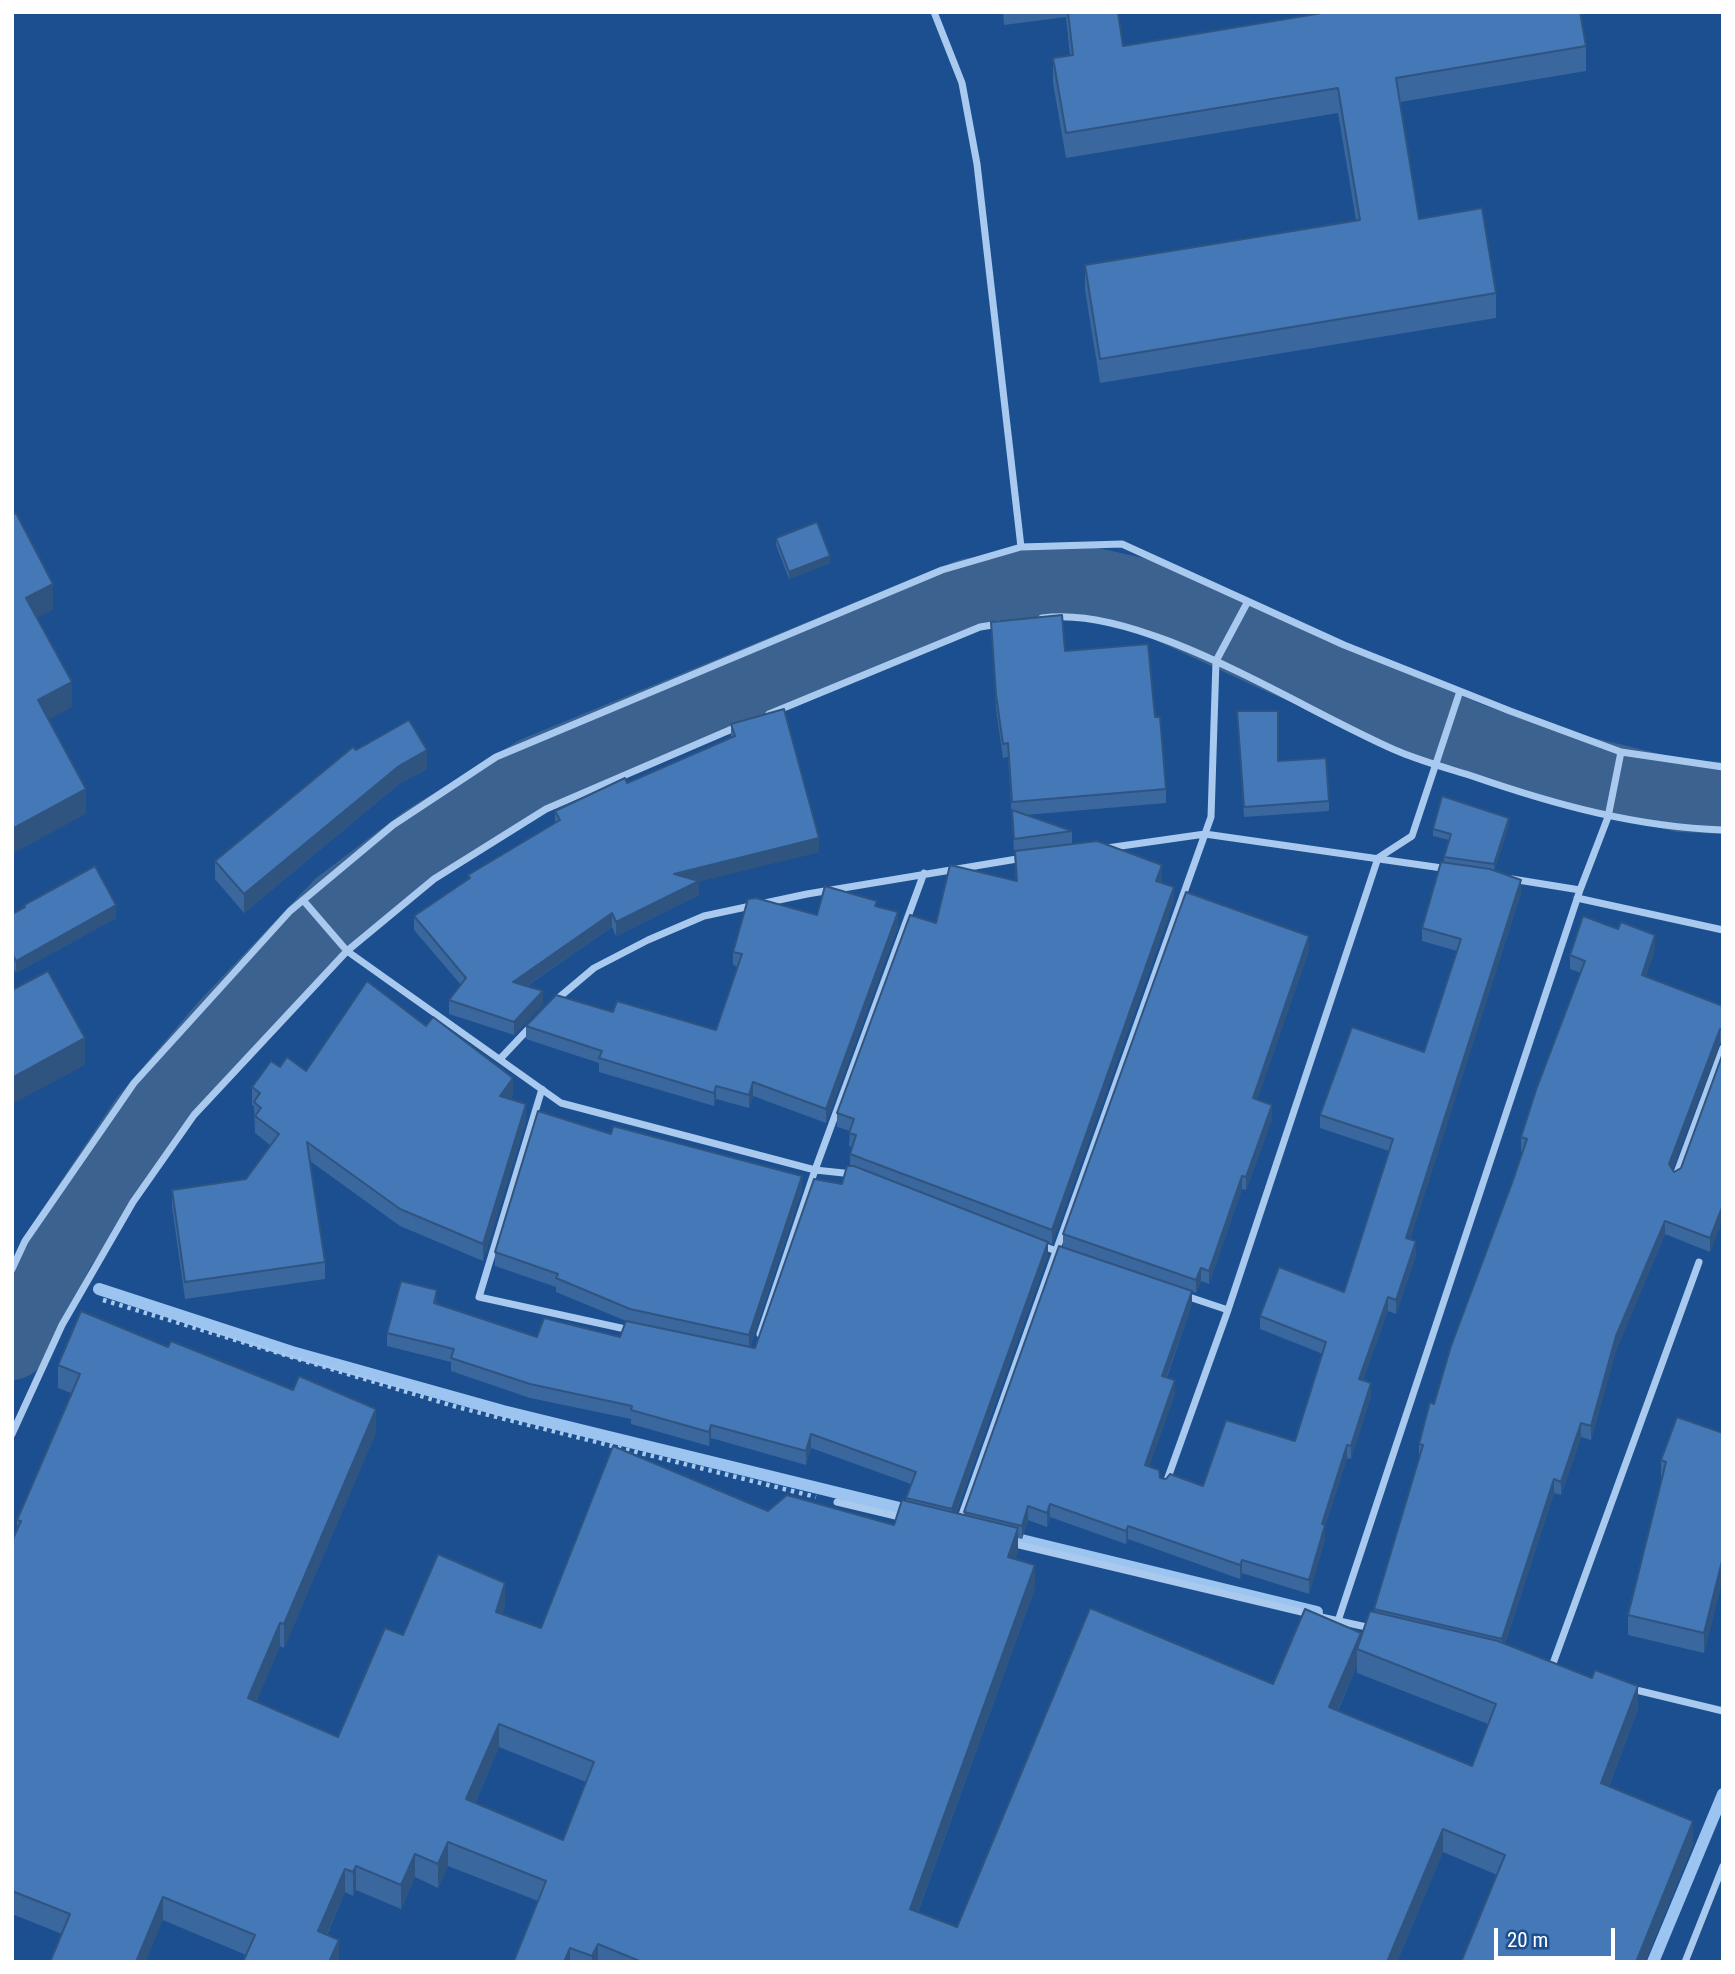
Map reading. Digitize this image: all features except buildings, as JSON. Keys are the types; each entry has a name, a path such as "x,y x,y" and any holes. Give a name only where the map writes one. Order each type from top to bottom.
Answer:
{"street":[{"path":"934,12 962,83 977,164 1021,547"},
{"path":"12,1269 25,1241 134,1083 303,900 393,825 496,757 943,570 1021,547 1122,544 1247,603 1460,691 1621,752 1723,766"},
{"path":"969,1533 956,1530 1205,834 1210,817 1216,661 1222,645 1247,603"},
{"path":"1032,619 1058,615 1101,622 1149,635 1216,661 1400,751 1608,817 1691,829 1723,830"},
{"path":"755,720 980,627 1006,623"},
{"path":"1164,1487 1228,1310 1378,858 1412,836 1460,691"},
{"path":"12,1434 79,1293 133,1202 194,1115 347,951 434,879 546,808 743,725"},
{"path":"1338,1621 1579,894 1608,817 1621,752"},
{"path":"1097,850 1205,834 1458,871"},
{"path":"550,1005 594,968 648,940 704,916 924,873 1033,857"},
{"path":"757,1344 815,1170 924,873"},
{"path":"1499,877 1723,930"},
{"path":"303,900 347,951 562,1103 815,1170 855,1174 867,1179"},
{"path":"500,1059 542,1014"},
{"path":"1675,1180 1723,1048"},
{"path":"542,1088 479,1297 635,1331"},
{"path":"1030,1241 1079,1259"},
{"path":"1551,1669 1699,1262"},
{"path":"1179,1293 1228,1310"},
{"path":"837,1503 916,1521"},
{"path":"995,1539 1378,1630"},
{"path":"1538,1666 1564,1672"},
{"path":"1617,1685 1723,1711"},
{"path":"1685,1962 1723,1866"}],"path":[{"path":"79,1293 457,1407 837,1503"}],"waterway":[{"path":"12,1344 59,1249 145,1120 227,1024 339,906 426,840 536,772 970,594 1073,579 1144,595 1284,660 1471,739 1532,760 1681,796 1723,798"},
{"path":"59,1249 69,1259"},
{"path":"99,1289 292,1352 503,1411 916,1512"},
{"path":"1005,1536 1317,1612"},
{"path":"1653,1962 1723,1794"}]}
